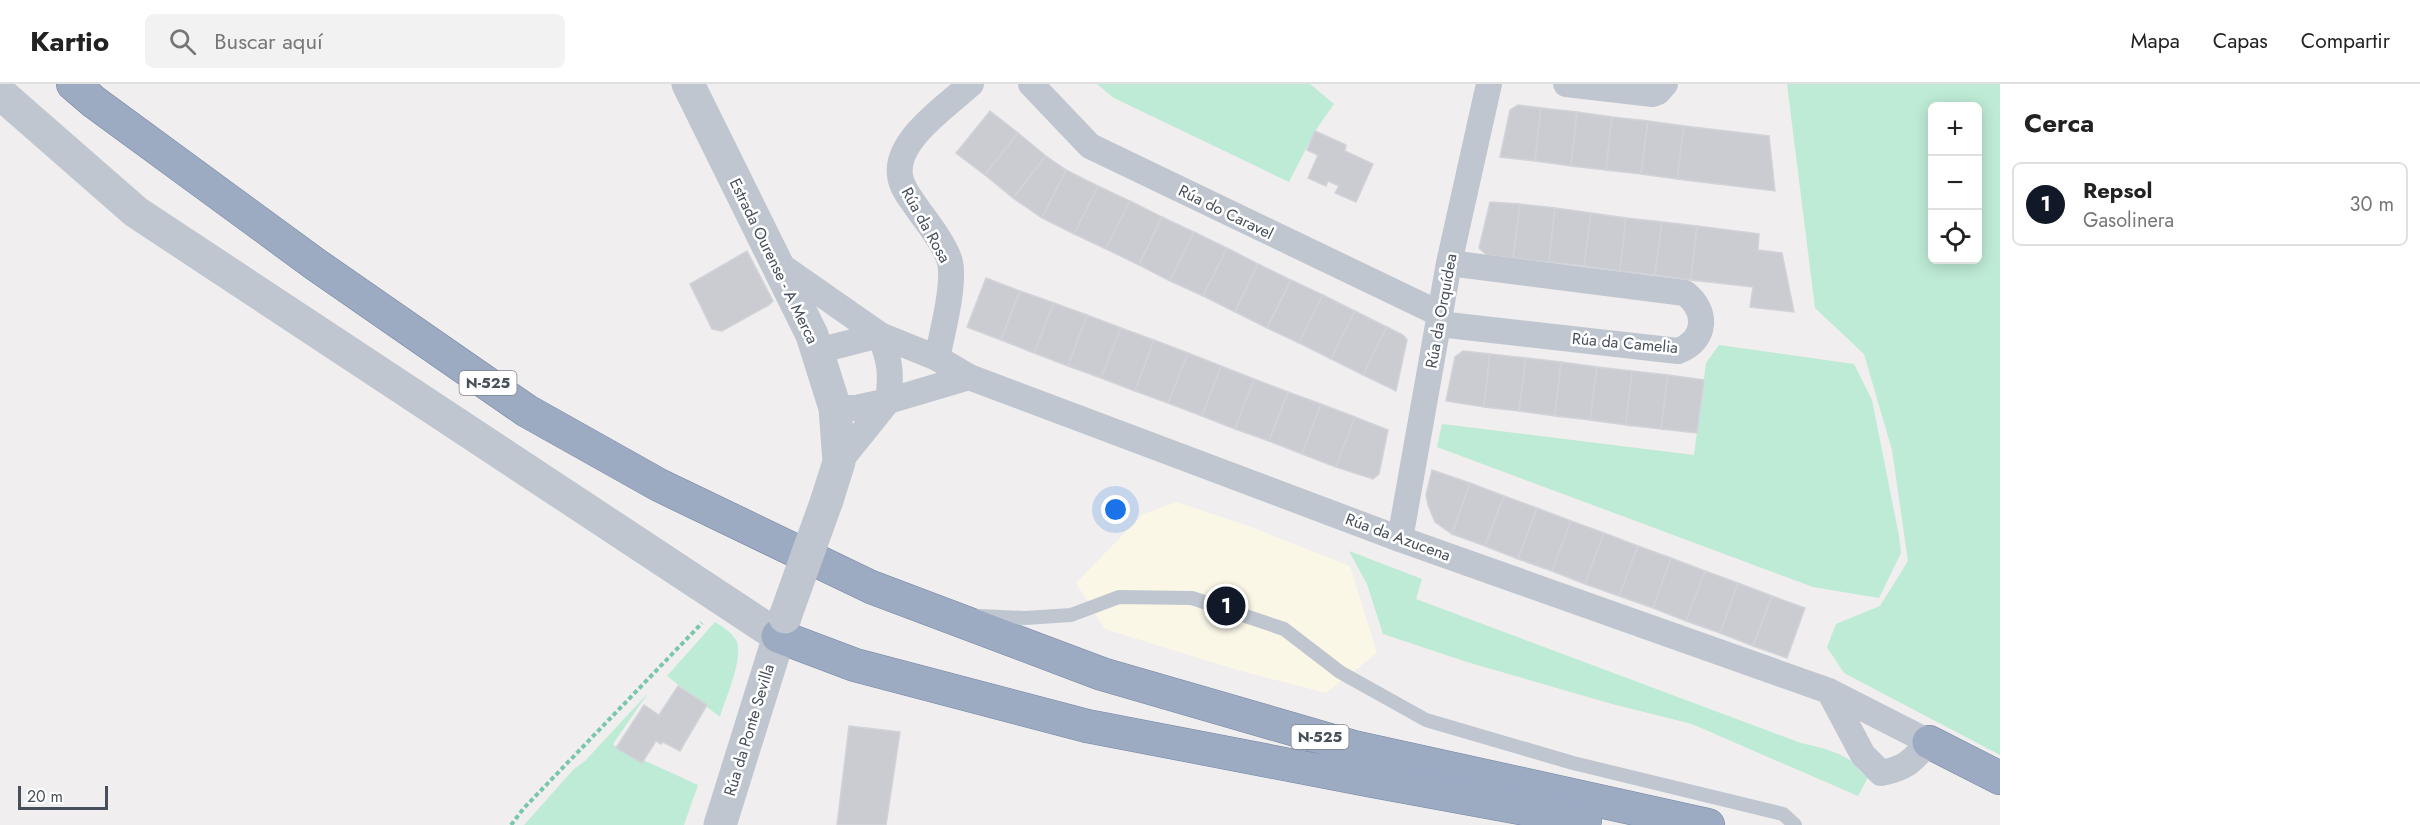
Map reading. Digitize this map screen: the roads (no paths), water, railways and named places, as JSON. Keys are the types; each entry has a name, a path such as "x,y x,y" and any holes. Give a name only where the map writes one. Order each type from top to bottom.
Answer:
{"highway":[{"name":"N-525","path":"73,84 94,102 315,264 527,411 658,485 871,587 1102,674 1354,747 1708,825"},
{"name":"N-525","path":"782,626 855,665 1087,726 1373,782 1618,825"},
{"path":"1929,742 2000,778"}],"street":[{"name":"Estrada Ourense - A Merca","path":"688,84 812,334 836,408 839,462 782,626"},
{"name":"Rúa da Rosa","path":"937,358 950,288 950,262 930,226 906,192 900,175 901,159 913,136 971,84"},
{"name":"Rúa do Caravel","path":"1031,84 1090,146 1440,319"},
{"name":"Rúa da Orquídea","path":"1400,539 1449,262 1489,84"},
{"path":"1566,84 1653,94 1665,84"},
{"path":"0,93 136,212 724,600 782,626"},
{"name":"Rúa da Camelia","path":"1440,319 1678,351 1688,348 1696,339 1702,325 1700,311 1693,299 1684,293 1449,262"},
{"name":"Rúa da Azucena","path":"777,263 880,336 937,358 969,377 1400,539 1829,691 1929,742"},
{"path":"817,351 880,336 888,356 892,376 888,401 839,462"},
{"path":"836,408 856,408 888,401 969,377"},
{"name":"Rúa da Ponte Sevilla","path":"720,825 782,626"},
{"path":"1829,691 1863,754 1881,773 1900,769 1916,757 1929,742"}],"lane":[{"path":"943,614 1036,617 1071,615 1119,597 1192,598 1284,629 1340,672 1426,720 1573,763 1783,814 1795,825"}],"place":[{"name":"Repsol","path":"1226,606"}]}
